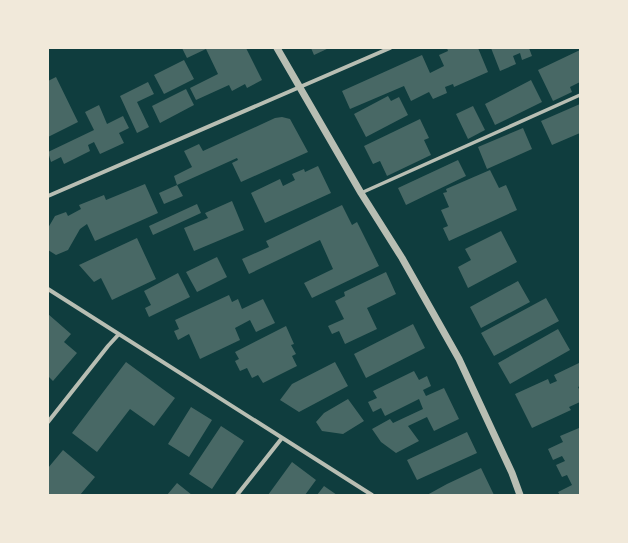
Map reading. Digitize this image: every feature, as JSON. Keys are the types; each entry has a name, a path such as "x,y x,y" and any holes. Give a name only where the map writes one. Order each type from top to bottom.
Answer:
{"street":[{"path":"277,48 361,193 402,258 459,359 512,473 520,495"},
{"path":"48,196 390,48"},
{"path":"361,193 580,95"},
{"path":"48,289 372,495"},
{"path":"48,422 119,334"},
{"path":"237,495 282,438"}],"building":[{"path":"182,48 246,48 262,80 247,88 245,84 232,91 229,85 196,100 190,88 218,74 206,49 187,58"},
{"path":"311,48 329,48 314,55"},
{"path":"447,48 478,48 488,72 454,87 453,84 445,87 447,93 433,99 429,92 411,101 404,86 350,109 342,91 422,55 430,73 444,66 439,55 448,51"},
{"path":"491,48 529,48 532,56 522,60 520,53 513,56 516,64 500,71"},
{"path":"580,50 580,82 570,87 572,92 553,101 538,70"},
{"path":"184,60 194,79 164,94 154,75"},
{"path":"56,77 78,122 48,137 48,81"},
{"path":"531,80 542,102 495,125 485,104"},
{"path":"148,82 154,94 137,102 149,127 137,133 120,96"},
{"path":"186,89 194,105 160,123 152,106"},
{"path":"388,96 391,101 399,97 408,115 366,137 354,114"},
{"path":"580,104 580,133 552,145 541,121"},
{"path":"99,105 107,124 123,116 129,128 119,133 124,143 100,154 94,142 88,145 90,151 64,164 61,157 51,162 48,152 94,130 85,112"},
{"path":"473,106 485,130 468,139 456,114"},
{"path":"282,117 290,119 308,152 241,182 232,163 238,160 237,158 177,185 174,176 192,167 184,151 199,144 203,151 275,118"},
{"path":"420,119 429,138 424,140 431,155 387,176 380,161 373,164 364,146"},
{"path":"523,128 532,149 487,169 478,147"},
{"path":"458,160 466,176 406,205 398,188"},
{"path":"318,166 331,193 265,223 251,193 280,179 283,186 295,180 292,174 304,169 305,172"},
{"path":"490,170 499,188 506,185 517,210 449,241 443,228 448,226 441,210 449,207 443,193 447,192 446,189"},
{"path":"145,184 158,213 95,241 87,224 80,229 68,250 56,255 48,250 48,228 55,216 66,212 68,216 81,209 79,205 104,195 106,200"},
{"path":"177,185 183,196 164,204 159,193"},
{"path":"232,201 244,230 194,251 184,228 208,218 205,213"},
{"path":"197,204 201,213 153,235 149,226"},
{"path":"342,205 352,225 357,222 379,266 312,298 304,283 333,269 320,240 249,274 242,259 269,247 266,241"},
{"path":"501,231 517,262 468,288 458,267 471,260 465,249"},
{"path":"137,238 156,279 112,300 101,278 94,282 79,265"},
{"path":"217,257 227,277 197,292 186,272"},
{"path":"386,272 396,294 367,308 377,329 345,344 339,331 332,334 328,326 344,319 335,301 345,296 344,292"},
{"path":"178,273 190,297 149,317 145,308 151,305 144,291"},
{"path":"518,281 530,302 481,328 470,307"},
{"path":"229,295 232,302 238,299 242,309 263,299 275,323 256,332 250,320 235,328 240,340 200,359 189,334 178,340 174,331 179,329 175,320"},
{"path":"546,298 559,321 494,356 481,333"},
{"path":"48,314 71,334 64,342 77,353 53,381 48,376"},
{"path":"413,324 425,348 366,378 354,354"},
{"path":"286,326 294,344 291,345 296,354 292,356 297,366 263,383 258,375 252,378 247,368 240,371 235,361 239,359 235,352"},
{"path":"558,329 570,350 510,384 498,363"},
{"path":"126,362 175,398 154,426 130,409 97,452 72,433"},
{"path":"335,362 348,386 299,412 280,400 292,384"},
{"path":"579,363 580,386 578,387 580,391 580,402 569,407 571,410 532,428 515,394 548,379 550,384 557,381 554,375"},
{"path":"414,371 419,380 427,376 431,386 423,390 426,396 444,388 459,419 434,431 427,417 408,426 419,441 396,453 381,442 372,429 390,419 393,423 423,409 419,399 385,416 381,408 373,412 368,402 377,398 373,391"},
{"path":"348,399 364,421 343,434 322,431 316,422 324,413"},
{"path":"191,407 212,420 189,457 168,444"},
{"path":"221,426 244,441 212,489 189,474"},
{"path":"579,428 580,494 560,495 558,492 572,485 567,475 562,477 556,465 565,461 562,456 553,460 548,449 563,442 560,436"},
{"path":"467,432 477,453 417,480 407,460"},
{"path":"63,450 95,477 80,495 48,495 48,468"},
{"path":"292,462 316,480 305,495 268,495"},
{"path":"481,468 494,495 427,495 447,484"},
{"path":"177,483 192,495 167,495"},
{"path":"324,486 337,495 317,495"}]}
